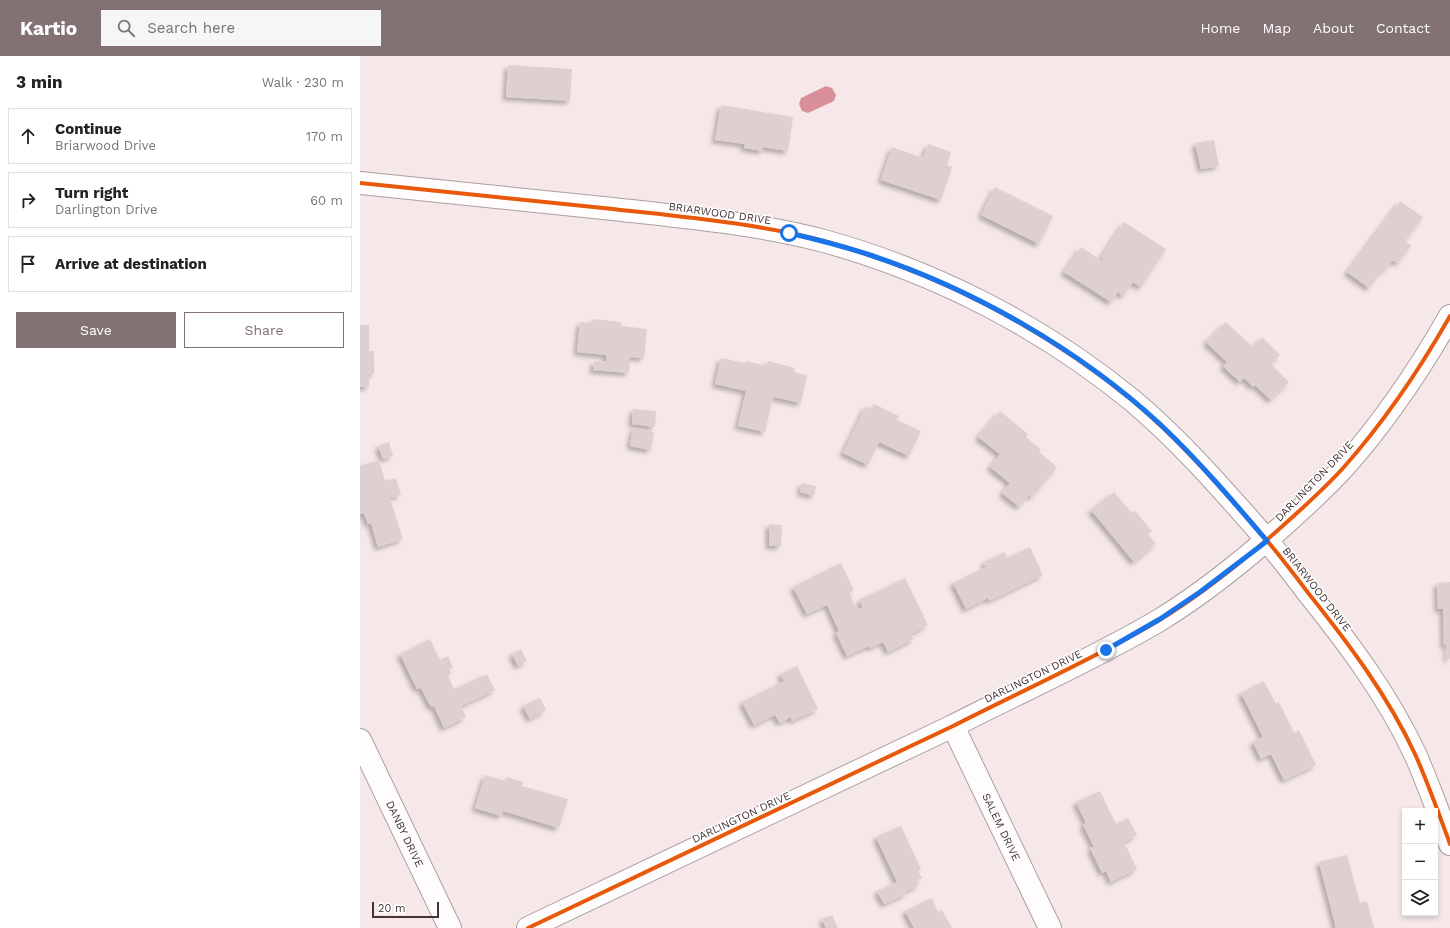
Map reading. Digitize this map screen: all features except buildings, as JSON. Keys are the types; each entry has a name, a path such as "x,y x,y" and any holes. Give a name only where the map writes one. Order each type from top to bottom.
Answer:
{"street":[{"name":"BRIARWOOD DRIVE","path":"360,184 676,216 762,228 824,241 868,254 912,271 984,303 1038,334 1102,377 1160,425 1214,480 1267,541 1350,646 1369,673 1415,755 1450,844"},
{"name":"DARLINGTON DRIVE","path":"528,928 953,726 1106,650 1154,623 1226,573 1267,541 1344,467 1378,424 1430,350 1450,316"},
{"name":"SALEM DRIVE","path":"953,726 1050,928"},
{"name":"DANBY DRIVE","path":"360,740 450,928"}],"shaded area":[{"path":"826,86 832,88 836,95 834,101 808,113 802,111 799,104 801,98"}],"cycle path":[{"path":"360,183 693,218 746,225 798,235 824,241 866,254 907,269 987,305 1025,326 1098,374 1149,415 1210,476 1275,550 1353,651 1393,712 1420,765 1450,844"},
{"path":"528,928 953,726 1108,649 1175,610 1208,587 1256,549 1323,489 1359,450 1401,394 1427,355 1450,316"}],"route":[{"path":"789,233 824,241 868,254 948,286 984,303 1067,352 1132,400 1160,425 1214,480 1267,541 1200,592 1160,619 1106,650"}]}
